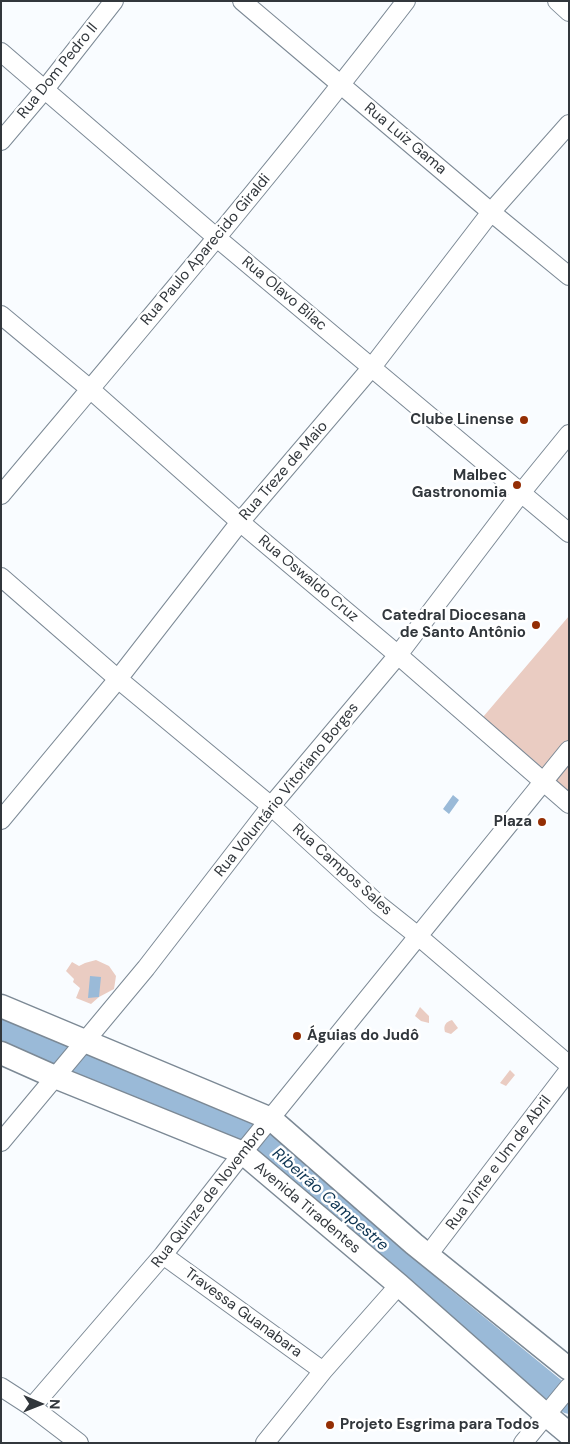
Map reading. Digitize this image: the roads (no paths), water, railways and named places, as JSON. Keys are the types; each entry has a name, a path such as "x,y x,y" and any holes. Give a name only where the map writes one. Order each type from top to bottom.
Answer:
{"main road":[{"path":"1,1006 81,1046 268,1122 569,1369"},
{"name":"Avenida Tiradentes","path":"1,1053 58,1072 245,1150 399,1285 548,1411 569,1434"}],"street":[{"name":"Rua Dom Pedro II","path":"1,141 45,89 114,1"},
{"name":"Rua Luiz Gama","path":"242,1 569,276"},
{"name":"Rua Paulo Aparecido Giraldi","path":"1,495 217,238 342,85 406,1"},
{"path":"557,1 569,12"},
{"name":"Rua Olavo Bilac","path":"1,52 217,238 569,533"},
{"name":"Rua Treze de Maio","path":"1,820 118,679 240,522 372,367 491,212 569,124"},
{"name":"Rua Oswaldo Cruz","path":"1,315 90,389 240,522 398,655 569,804"},
{"name":"Rua Voluntário Vitoriano Borges","path":"1,1142 146,968 271,806 398,655 521,493 569,434"},
{"name":"Rua Campos Sales","path":"1,577 118,679 271,806 379,905 569,1065"},
{"name":"Rua Quinze de Novembro","path":"32,1407 163,1255 245,1150 569,750"},
{"name":"Rua Vinte e Um de Abril","path":"428,1255 569,1070"},
{"name":"Travessa Guanabara","path":"163,1255 323,1372"},
{"path":"265,1443 323,1372 399,1285"},
{"path":"1,1387 32,1407 68,1440"},
{"path":"523,1443 569,1387"}],"water":[{"path":"453,795 459,800 449,814 443,809"},
{"path":"90,976 101,977 99,997 88,998"}],"waterway":[{"name":"Ribeirão Campestre","path":"1,1030 236,1125 289,1162 437,1294 569,1402"}],"place":[{"name":"Clube Linense","path":"524,420"},
{"name":"Malbec Gastronomia","path":"517,485"},
{"name":"Catedral Diocesana de Santo Antônio","path":"536,625"},
{"name":"Plaza","path":"542,822"},
{"name":"Águias do Judô","path":"297,1036"},
{"name":"Projeto Esgrima para Todos","path":"330,1425"}]}
